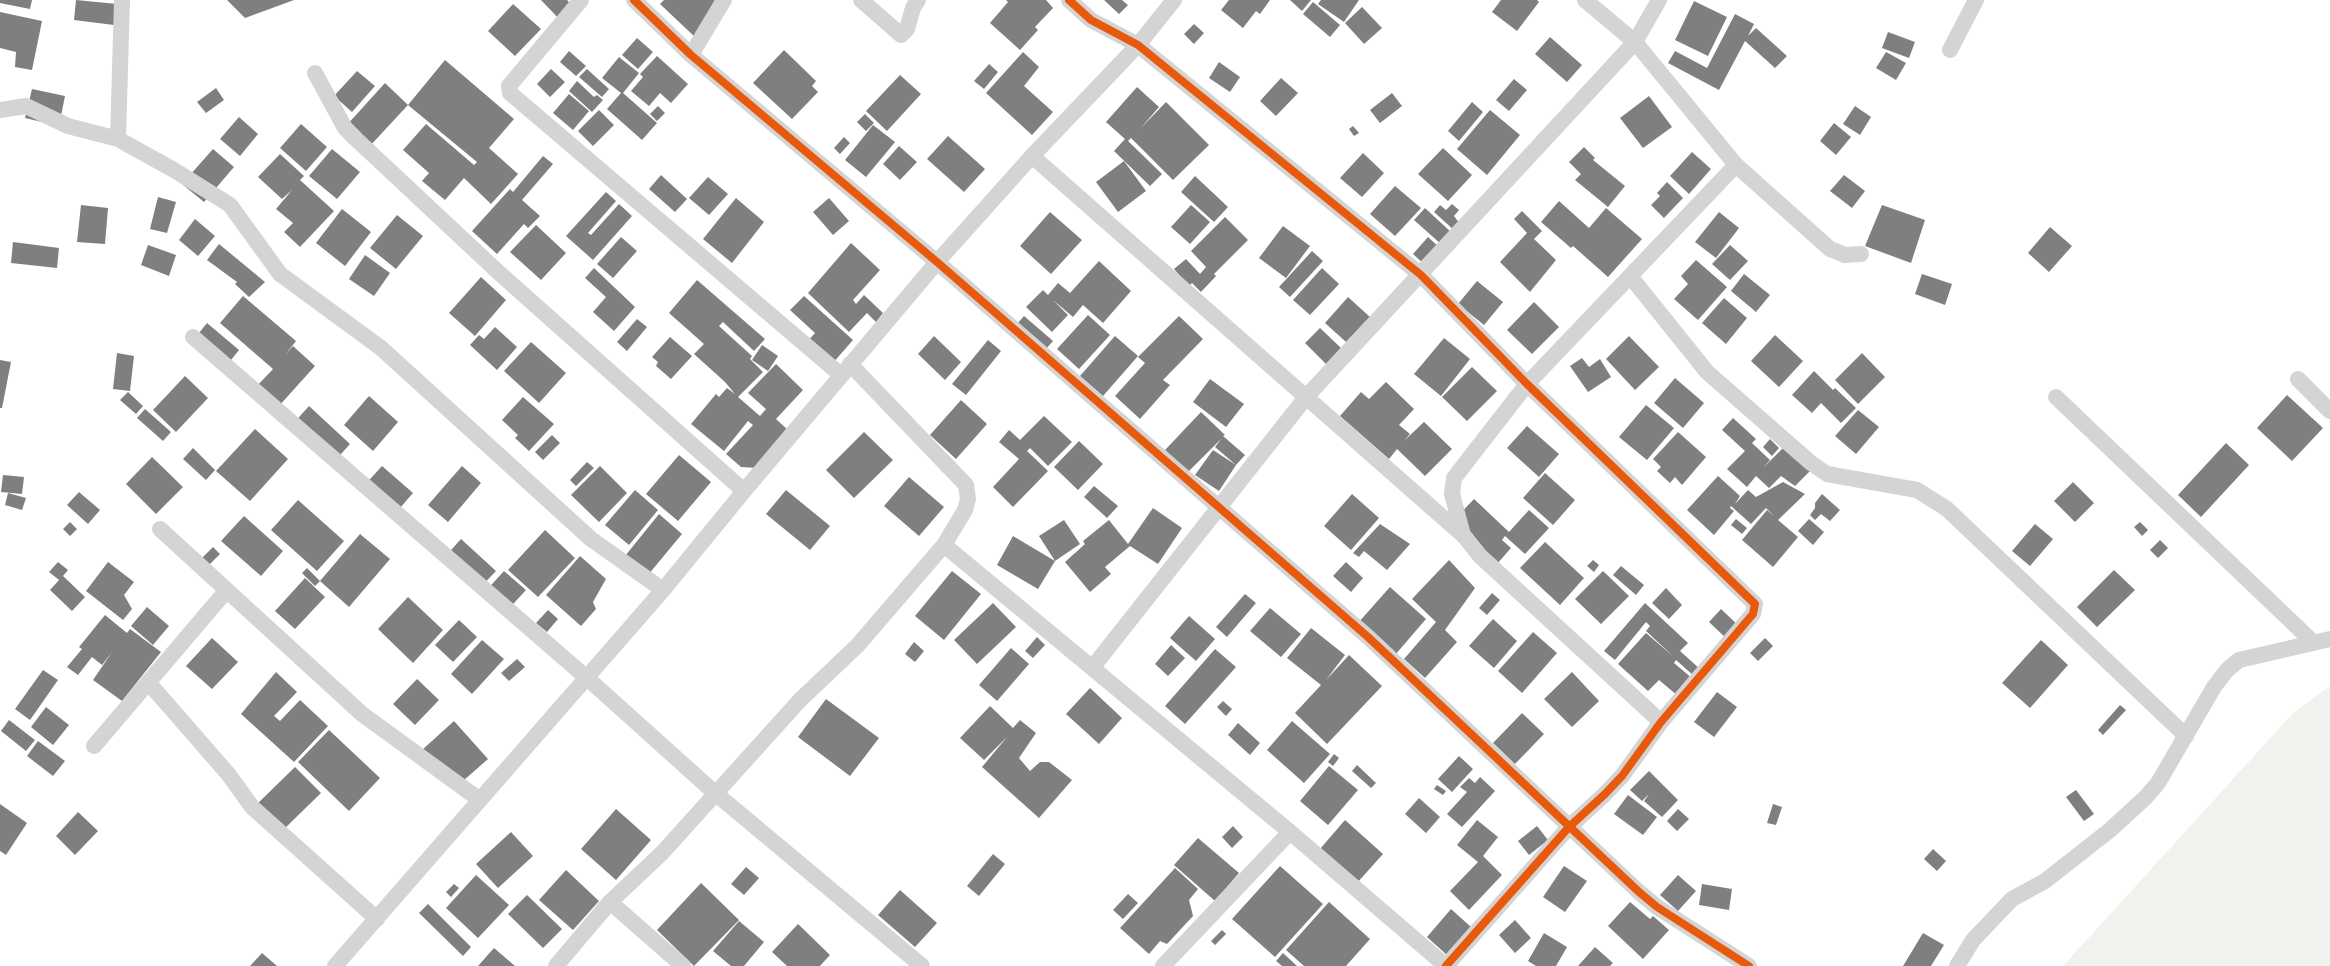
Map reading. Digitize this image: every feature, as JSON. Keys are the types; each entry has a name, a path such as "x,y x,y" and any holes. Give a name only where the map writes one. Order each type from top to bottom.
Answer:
{"street":[{"path":"118,139 122,0"},
{"path":"556,966 610,902 662,853 800,700 857,646 944,545 965,510 968,499 966,485 846,369 510,93 509,86 581,0"},
{"path":"634,0 692,55 937,262 1368,637 1657,907 1749,966"},
{"path":"692,55 724,0"},
{"path":"861,0 901,35 907,29 918,0"},
{"path":"944,545 1290,832 1446,966 1569,826 1622,776 1661,722 1753,614 1755,604 1527,384 1420,275 1138,45 1091,20 1069,0"},
{"path":"335,966 663,590 937,262 1032,156 1138,45 1174,0"},
{"path":"1585,0 1635,42 1736,165 1830,249 1845,255 1861,254"},
{"path":"1092,668 1306,396 1635,42 1659,0"},
{"path":"1950,50 1976,0"},
{"path":"315,73 345,128 356,139 497,271 744,491"},
{"path":"0,110 26,106 68,126 118,139 192,180 230,205 280,274 381,348 591,539 663,590"},
{"path":"1032,156 1464,536 1480,556 1661,722"},
{"path":"1464,536 1452,494 1454,478 1527,384 1736,165"},
{"path":"1630,276 1707,372 1811,463 1827,474 1917,490 1947,509 2186,736"},
{"path":"193,337 587,678 715,793 915,963"},
{"path":"2298,379 2330,411"},
{"path":"2056,397 2322,641"},
{"path":"160,529 362,714 480,800"},
{"path":"94,746 227,590"},
{"path":"1957,966 1973,940 2012,899 2045,881 2110,830 2145,798 2158,783 2214,687 2227,670 2239,660 2322,641"},
{"path":"148,682 229,775 252,807 377,919"},
{"path":"1163,966 1290,832"},
{"path":"610,902 683,966"}],"shaded area":[{"path":"2330,686 2330,966 2063,966 2293,713"}],"building":[{"path":"0,0 32,0 30,9 0,3"},
{"path":"76,0 117,4 114,25 74,20"},
{"path":"227,0 294,0 245,18"},
{"path":"541,0 567,0 577,10 563,23"},
{"path":"664,0 731,0 696,38 660,4"},
{"path":"1006,0 1046,0 1053,8 1035,27 1038,30 1020,50 990,23 1008,2"},
{"path":"1104,0 1122,0 1128,5 1119,14"},
{"path":"1229,0 1270,0 1260,14 1256,11 1243,28 1221,10"},
{"path":"1290,0 1311,0 1302,11"},
{"path":"1321,0 1359,0 1344,22 1318,4"},
{"path":"1501,0 1537,0 1539,2 1517,31 1492,12"},
{"path":"1694,1 1727,17 1708,56 1675,40"},
{"path":"1313,2 1340,25 1330,37 1303,14"},
{"path":"513,4 541,29 515,56 488,31"},
{"path":"1362,7 1382,28 1364,44 1345,23"},
{"path":"0,12 42,21 32,70 15,67 16,52 0,48"},
{"path":"1735,14 1754,24 1748,36 1756,28 1787,56 1775,68 1745,41 1719,90 1668,63 1675,51 1707,68"},
{"path":"1194,24 1204,33 1194,44 1184,34"},
{"path":"1888,32 1915,42 1909,58 1882,48"},
{"path":"1550,37 1582,65 1567,82 1535,54"},
{"path":"637,38 653,52 638,69 622,55"},
{"path":"784,50 816,81 812,86 818,92 792,119 753,83"},
{"path":"569,51 586,66 576,76 560,62"},
{"path":"1023,52 1039,67 1024,86 1053,112 1032,135 986,93"},
{"path":"1886,52 1906,63 1896,80 1876,68"},
{"path":"657,56 688,84 671,103 660,93 649,106 631,91 643,77 640,74"},
{"path":"619,57 639,73 623,93 657,123 642,140 607,109 621,93 602,78"},
{"path":"445,60 514,119 489,148 518,174 491,204 464,178 445,200 422,181 429,173 403,150 426,124 474,165 477,162 408,105"},
{"path":"1219,62 1240,77 1230,92 1209,78"},
{"path":"989,64 998,72 984,89 974,81"},
{"path":"551,69 565,82 550,97 537,84"},
{"path":"587,69 609,89 602,97 579,77"},
{"path":"357,71 375,86 352,112 334,96"},
{"path":"900,75 921,94 887,131 866,111"},
{"path":"1281,78 1298,93 1276,116 1260,101"},
{"path":"1514,79 1527,90 1509,111 1496,100"},
{"path":"577,81 594,97 597,95 603,100 592,112 569,91"},
{"path":"385,83 408,105 368,148 345,127"},
{"path":"1137,87 1159,107 1140,129 1166,102 1209,145 1173,180 1131,138 1128,141 1162,174 1150,186 1114,151 1125,139 1106,122"},
{"path":"216,88 224,100 206,113 197,102"},
{"path":"32,89 65,96 59,126 25,118"},
{"path":"1392,93 1402,106 1380,123 1370,110"},
{"path":"569,94 589,111 573,130 553,113"},
{"path":"1649,96 1672,127 1643,148 1620,118"},
{"path":"1472,102 1483,112 1459,141 1448,131"},
{"path":"658,106 665,113 657,121 650,114"},
{"path":"1855,106 1871,117 1860,135 1843,124"},
{"path":"599,110 614,125 593,146 578,131"},
{"path":"1490,110 1520,135 1487,175 1457,149"},
{"path":"865,114 874,123 866,131 857,122"},
{"path":"239,117 258,134 240,156 220,139"},
{"path":"1834,123 1851,137 1836,155 1820,141"},
{"path":"301,124 327,147 306,171 280,148"},
{"path":"873,125 895,142 866,177 845,160"},
{"path":"1353,126 1359,133 1354,136 1349,129"},
{"path":"948,136 985,169 964,192 927,159"},
{"path":"844,137 850,143 840,154 834,148"},
{"path":"899,146 917,162 900,180 883,164"},
{"path":"1584,147 1595,158 1593,160 1625,186 1608,207 1575,180 1581,174 1569,162"},
{"path":"1443,148 1472,175 1448,201 1418,174"},
{"path":"213,149 234,167 204,202 182,184"},
{"path":"332,149 360,172 337,199 309,176"},
{"path":"1692,152 1711,169 1689,194 1670,176"},
{"path":"1363,153 1384,173 1362,197 1340,178"},
{"path":"280,154 304,176 300,180 334,211 300,247 284,232 293,223 276,209 292,190 282,199 258,177"},
{"path":"543,156 553,164 522,200 540,216 528,228 524,224 497,254 472,231 510,189 513,192"},
{"path":"1124,161 1146,191 1118,212 1096,182"},
{"path":"661,175 687,199 675,212 649,189"},
{"path":"1844,175 1865,191 1852,208 1830,191"},
{"path":"1195,176 1228,207 1214,222 1181,192"},
{"path":"708,177 728,194 709,215 689,198"},
{"path":"1667,182 1683,198 1664,218 1651,205 1660,196 1657,193"},
{"path":"1395,186 1421,208 1395,236 1370,214"},
{"path":"606,192 616,201 588,233 591,235 619,204 632,216 593,260 566,236"},
{"path":"158,197 176,202 167,233 150,229"},
{"path":"736,198 764,222 732,263 703,239"},
{"path":"829,198 849,221 833,235 813,212"},
{"path":"1559,201 1589,228 1606,208 1642,239 1608,277 1541,222"},
{"path":"1452,204 1459,210 1454,216 1460,224 1455,231 1434,212 1440,205 1446,210"},
{"path":"81,205 108,208 105,244 77,242"},
{"path":"1191,205 1210,222 1190,244 1171,227"},
{"path":"1882,205 1925,220 1911,263 1865,246"},
{"path":"1425,208 1453,234 1442,245 1414,220"},
{"path":"342,209 371,232 345,266 316,243"},
{"path":"1522,211 1542,231 1534,239 1556,260 1530,292 1500,262 1527,233 1514,219"},
{"path":"1050,212 1082,240 1051,274 1020,246"},
{"path":"1719,212 1739,228 1716,258 1695,242"},
{"path":"397,215 423,236 396,269 370,248"},
{"path":"1225,217 1248,240 1214,274 1216,276 1201,292 1192,283 1189,286 1174,269 1186,259 1200,274 1206,267 1191,251"},
{"path":"195,219 215,236 198,256 179,240"},
{"path":"536,225 566,253 541,280 510,252"},
{"path":"1283,226 1310,246 1286,278 1259,258"},
{"path":"2050,227 2072,246 2049,272 2028,253"},
{"path":"621,237 637,251 613,278 597,264"},
{"path":"1428,237 1442,250 1427,267 1413,254"},
{"path":"13,242 59,248 57,268 11,263"},
{"path":"851,243 880,270 853,300 856,304 864,295 883,313 876,322 867,313 849,332 808,293"},
{"path":"219,244 265,282 249,297 235,284 237,282 207,260"},
{"path":"148,245 176,255 169,276 141,265"},
{"path":"1730,245 1748,261 1730,280 1712,264"},
{"path":"1312,251 1323,261 1290,297 1279,287"},
{"path":"365,255 390,273 374,296 349,279"},
{"path":"1696,260 1727,287 1698,320 1674,299 1688,284 1681,276"},
{"path":"1099,261 1131,291 1103,323 1083,305 1073,317 1053,300 1068,315 1052,332 1026,307 1043,290 1048,295 1058,283 1070,293"},
{"path":"594,268 635,307 614,331 593,312 606,297 585,278"},
{"path":"1322,268 1339,284 1310,315 1293,300"},
{"path":"1744,274 1770,295 1756,312 1731,291"},
{"path":"1922,274 1952,284 1945,305 1915,294"},
{"path":"481,277 506,300 475,336 449,313"},
{"path":"697,280 765,339 754,351 723,322 719,326 752,356 750,359 763,372 738,397 760,416 766,409 748,393 776,364 803,390 776,419 789,431 757,468 741,467 726,454 753,425 748,421 724,451 691,424 716,394 719,397 727,388 735,394 694,354 704,344 669,313"},
{"path":"1477,281 1503,302 1484,325 1458,304"},
{"path":"243,296 296,341 285,355 293,346 315,366 278,407 256,387 273,369 220,323"},
{"path":"804,296 853,340 832,364 807,342 815,333 790,310"},
{"path":"1348,297 1370,317 1346,342 1325,323"},
{"path":"1724,298 1747,318 1726,344 1702,323"},
{"path":"1534,302 1559,327 1532,354 1507,330"},
{"path":"1088,315 1110,335 1079,369 1057,349"},
{"path":"1024,316 1053,341 1046,349 1017,324"},
{"path":"1179,316 1203,339 1163,380 1170,385 1140,419 1115,396 1145,363 1138,357"},
{"path":"637,319 647,327 627,351 617,342"},
{"path":"207,323 239,350 227,365 195,338"},
{"path":"495,327 517,347 497,370 470,345 479,335 484,339"},
{"path":"1320,328 1341,348 1326,364 1305,343"},
{"path":"1775,335 1803,361 1779,387 1751,361"},
{"path":"934,336 961,362 945,380 918,354"},
{"path":"1115,336 1138,356 1103,396 1080,376"},
{"path":"1629,336 1659,367 1635,390 1606,359"},
{"path":"670,337 692,356 671,379 656,366 658,362 652,357"},
{"path":"1444,338 1470,359 1441,396 1414,374"},
{"path":"988,340 1001,351 966,395 952,384"},
{"path":"531,342 566,373 539,403 504,371"},
{"path":"762,345 778,356 768,371 752,360"},
{"path":"117,353 134,356 130,391 113,389"},
{"path":"1862,353 1885,377 1858,404 1835,380"},
{"path":"1582,358 1589,367 1600,359 1611,377 1588,392 1570,366"},
{"path":"0,360 11,362 2,408 0,408"},
{"path":"1472,367 1497,391 1467,421 1442,397"},
{"path":"1814,371 1856,408 1841,423 1821,403 1812,413 1792,395"},
{"path":"185,376 208,398 176,432 153,410"},
{"path":"1675,378 1704,403 1683,428 1654,403"},
{"path":"1210,379 1244,404 1226,427 1193,402"},
{"path":"1386,382 1414,409 1399,425 1410,434 1404,441 1424,422 1452,449 1425,476 1397,449 1389,459 1340,416 1361,392 1369,399"},
{"path":"128,392 143,406 136,414 120,400"},
{"path":"2287,395 2323,428 2292,461 2257,428"},
{"path":"369,396 398,422 373,451 344,425"},
{"path":"523,397 554,424 529,451 515,438 518,435 502,420"},
{"path":"961,400 987,424 956,459 930,435"},
{"path":"1646,405 1674,428 1647,460 1619,437"},
{"path":"309,406 350,444 333,463 292,425"},
{"path":"145,409 171,432 163,441 137,418"},
{"path":"1858,410 1879,427 1856,454 1835,436"},
{"path":"1201,412 1245,455 1236,465 1215,447 1221,439 1188,472 1165,450"},
{"path":"1044,416 1072,442 1048,466 1030,448 1027,451 1048,471 1013,507 993,487 1019,459 999,442 1009,430 1020,440"},
{"path":"1733,418 1756,439 1752,443 1770,460 1763,468 1785,446 1810,471 1795,486 1781,476 1769,488 1756,476 1747,487 1727,469 1745,451 1722,430"},
{"path":"1527,426 1559,454 1539,477 1507,448"},
{"path":"255,429 288,459 250,501 216,471"},
{"path":"864,432 893,460 854,498 826,470"},
{"path":"1678,432 1706,457 1682,485 1675,477 1670,483 1657,471 1661,467 1653,459"},
{"path":"552,435 560,443 543,460 535,452"},
{"path":"1770,439 1779,448 1772,456 1763,447"},
{"path":"1079,441 1103,464 1078,490 1054,467"},
{"path":"2226,443 2249,465 2201,517 2178,495"},
{"path":"193,448 215,470 206,480 183,459"},
{"path":"1213,450 1236,465 1219,491 1195,475"},
{"path":"679,455 711,482 678,521 646,494"},
{"path":"152,457 183,487 156,514 126,484"},
{"path":"587,462 594,468 576,486 570,480"},
{"path":"382,466 413,493 393,516 362,488"},
{"path":"462,466 481,483 448,522 428,505"},
{"path":"600,466 627,493 599,522 571,495"},
{"path":"1545,473 1575,500 1553,525 1523,498"},
{"path":"3,475 24,477 22,494 1,492"},
{"path":"1718,476 1740,496 1735,504 1748,490 1756,497 1783,482 1805,494 1778,520 1798,537 1773,567 1742,540 1767,510 1775,517 1766,508 1751,524 1731,506 1730,508 1734,511 1714,535 1687,510"},
{"path":"909,477 944,507 919,536 884,506"},
{"path":"2073,482 2094,503 2075,522 2054,501"},
{"path":"1094,486 1118,506 1107,518 1084,497"},
{"path":"635,490 658,510 629,545 605,525"},
{"path":"786,490 830,526 810,550 766,514"},
{"path":"79,492 100,510 88,524 67,505"},
{"path":"8,493 26,498 22,510 5,505"},
{"path":"1352,494 1379,518 1351,550 1324,526"},
{"path":"1822,494 1840,510 1830,521 1821,514 1815,520 1810,515"},
{"path":"1474,499 1509,532 1529,510 1549,528 1525,554 1505,536 1502,540 1511,548 1497,564 1452,522"},
{"path":"298,500 344,541 317,571 271,530"},
{"path":"1153,508 1182,528 1158,564 1130,546 1105,567 1111,574 1090,592 1065,562 1085,544 1083,541 1109,520 1128,544"},
{"path":"659,514 682,534 648,575 625,556"},
{"path":"244,516 283,551 261,576 221,541"},
{"path":"1736,519 1747,528 1742,534 1731,525"},
{"path":"1809,519 1824,532 1813,545 1798,531"},
{"path":"1064,520 1080,544 1055,561 1039,536"},
{"path":"70,522 77,529 70,536 63,529"},
{"path":"2140,522 2148,530 2142,536 2134,527"},
{"path":"1380,524 1410,544 1387,570 1364,551 1359,557 1353,553"},
{"path":"2035,524 2053,539 2030,566 2012,551"},
{"path":"545,530 575,558 538,597 508,570"},
{"path":"360,534 390,559 349,607 320,581"},
{"path":"1013,536 1055,561 1038,589 997,565"},
{"path":"461,539 496,571 477,591 443,559"},
{"path":"2160,540 2168,548 2158,558 2150,550"},
{"path":"1545,542 1584,578 1560,605 1520,568"},
{"path":"213,547 220,554 201,573 194,566"},
{"path":"580,556 606,579 593,602 596,609 581,626 546,595"},
{"path":"1449,560 1475,588 1445,630 1457,642 1425,678 1404,659 1436,622 1412,599"},
{"path":"1593,560 1599,565 1594,572 1587,566"},
{"path":"58,562 68,570 63,576 85,597 72,611 50,590 59,580 49,572"},
{"path":"108,562 134,582 124,595 132,609 123,620 86,591"},
{"path":"1346,562 1363,578 1351,592 1333,576"},
{"path":"1621,566 1644,585 1636,595 1613,575"},
{"path":"307,568 320,581 315,586 302,573"},
{"path":"2114,570 2135,590 2097,627 2077,607"},
{"path":"504,571 526,590 504,614 482,595"},
{"path":"952,571 981,594 944,640 915,616"},
{"path":"1603,571 1629,596 1601,624 1575,599"},
{"path":"305,578 325,597 295,629 275,611"},
{"path":"1390,587 1426,619 1395,655 1358,623"},
{"path":"1666,588 1682,605 1669,619 1652,603"},
{"path":"1492,593 1500,600 1487,615 1479,608"},
{"path":"1245,594 1256,603 1227,637 1216,627"},
{"path":"408,597 443,630 413,663 378,629"},
{"path":"993,603 1016,627 977,664 954,640"},
{"path":"1645,603 1688,643 1680,651 1700,669 1694,676 1676,660 1674,663 1693,679 1678,696 1659,680 1648,691 1618,664 1646,633 1674,657 1646,631 1650,626 1646,622 1615,660 1604,651"},
{"path":"147,607 169,626 153,645 131,626"},
{"path":"1270,608 1301,634 1281,657 1250,631"},
{"path":"1721,609 1741,628 1729,641 1709,622"},
{"path":"548,610 558,619 547,632 536,623"},
{"path":"105,615 127,633 130,629 161,652 122,701 93,680 112,652 102,665 92,657 78,675 67,667 82,649 79,647"},
{"path":"1189,616 1215,639 1196,661 1170,638"},
{"path":"1493,619 1517,641 1494,668 1469,646"},
{"path":"459,620 477,637 453,662 435,645"},
{"path":"1311,628 1345,655 1326,680 1349,655 1382,686 1327,744 1295,713 1321,685 1287,658"},
{"path":"1533,632 1557,653 1522,693 1498,671"},
{"path":"1037,637 1045,645 1033,658 1025,651"},
{"path":"212,638 238,662 212,689 186,666"},
{"path":"1765,638 1773,646 1758,661 1750,653"},
{"path":"482,640 504,659 472,694 451,674"},
{"path":"2041,640 2068,665 2030,708 2002,683"},
{"path":"914,642 924,651 915,662 905,654"},
{"path":"1171,645 1185,658 1168,676 1155,664"},
{"path":"1011,648 1029,664 997,701 979,685"},
{"path":"1215,649 1236,667 1185,724 1165,706"},
{"path":"517,659 525,667 509,681 501,673"},
{"path":"43,670 58,680 30,720 15,709"},
{"path":"276,672 297,692 274,716 280,721 300,700 328,726 294,762 241,714"},
{"path":"1572,672 1599,701 1572,727 1544,699"},
{"path":"417,679 439,700 415,725 393,704"},
{"path":"1090,688 1122,718 1099,744 1066,714"},
{"path":"1717,692 1737,707 1714,737 1694,722"},
{"path":"826,699 879,738 850,776 798,737"},
{"path":"1223,701 1232,709 1226,716 1217,707"},
{"path":"2120,705 2126,710 2103,735 2098,730"},
{"path":"990,706 1013,728 1020,720 1036,733 1019,758 1030,771 1040,762 1049,762 1072,780 1039,818 982,767 1007,737 984,760 960,738"},
{"path":"46,707 69,725 53,745 31,727"},
{"path":"1522,713 1544,734 1515,764 1493,743"},
{"path":"9,720 35,740 26,751 1,731"},
{"path":"454,721 488,759 455,788 422,750"},
{"path":"1292,721 1330,754 1304,783 1267,750"},
{"path":"1238,723 1260,743 1250,755 1228,735"},
{"path":"329,730 380,778 349,811 298,762"},
{"path":"38,741 65,761 53,776 27,756"},
{"path":"1334,754 1339,758 1333,766 1328,762"},
{"path":"1459,756 1473,769 1452,792 1438,779"},
{"path":"1357,765 1376,783 1371,788 1352,771"},
{"path":"1329,766 1358,790 1328,825 1300,801"},
{"path":"295,767 321,793 281,832 255,806"},
{"path":"1649,771 1678,800 1662,817 1644,801 1649,794 1642,801 1630,790"},
{"path":"1480,777 1495,791 1462,827 1447,814 1467,792 1460,787 1469,778 1475,783"},
{"path":"1437,785 1446,791 1443,795 1434,789"},
{"path":"2076,790 2094,814 2084,821 2066,797"},
{"path":"1628,795 1657,817 1643,835 1614,814"},
{"path":"1419,798 1440,817 1426,833 1405,814"},
{"path":"0,804 27,823 6,855 0,851"},
{"path":"1773,804 1782,807 1776,825 1767,823"},
{"path":"616,809 651,840 616,880 581,849"},
{"path":"1678,809 1689,819 1677,831 1667,821"},
{"path":"78,812 98,831 75,855 56,836"},
{"path":"1345,820 1383,854 1357,883 1320,849"},
{"path":"1477,820 1498,837 1483,856 1502,875 1469,910 1450,891 1478,862 1457,845"},
{"path":"1233,826 1243,837 1232,848 1222,837"},
{"path":"1537,826 1548,840 1529,855 1518,841"},
{"path":"511,832 533,856 498,888 476,864"},
{"path":"1198,838 1239,873 1215,901 1174,865"},
{"path":"1933,849 1946,861 1937,871 1924,859"},
{"path":"993,854 1005,864 979,896 967,886"},
{"path":"1280,866 1323,904 1275,957 1232,919"},
{"path":"1564,866 1587,881 1565,912 1543,897"},
{"path":"746,867 759,878 744,895 731,884"},
{"path":"1175,868 1198,889 1189,900 1193,916 1167,944 1160,941 1149,954 1120,928"},
{"path":"566,870 599,901 573,930 539,900"},
{"path":"476,875 509,905 478,938 446,908"},
{"path":"1678,875 1696,891 1678,911 1660,895"},
{"path":"701,883 739,920 694,966 657,930"},
{"path":"454,884 459,888 451,897 446,892"},
{"path":"1702,884 1732,889 1729,910 1699,905"},
{"path":"900,890 937,923 915,947 878,915"},
{"path":"1128,894 1138,903 1123,919 1113,910"},
{"path":"527,895 562,929 543,948 508,914"},
{"path":"1329,902 1370,939 1346,966 1304,966 1286,950"},
{"path":"1630,902 1650,919 1653,916 1669,930 1643,959 1608,926"},
{"path":"428,904 471,947 463,956 419,913"},
{"path":"1451,909 1471,927 1447,955 1427,937"},
{"path":"1515,920 1531,938 1515,953 1499,935"},
{"path":"739,921 764,942 744,966 731,966 713,951"},
{"path":"798,924 830,955 820,966 787,966 772,952"},
{"path":"1222,930 1226,934 1215,945 1211,941"},
{"path":"1544,933 1567,947 1556,966 1536,966 1528,961"},
{"path":"1923,933 1944,945 1931,966 1903,966"},
{"path":"1595,947 1613,963 1610,966 1578,966"},
{"path":"494,948 515,966 478,966"},
{"path":"262,953 277,966 250,966"},
{"path":"1283,953 1297,966 1282,966 1276,961"}],"cycle path":[{"path":"634,0 691,55 937,262 1368,637 1639,892 1657,907 1749,966"},
{"path":"1069,0 1091,20 1138,45 1421,275 1527,384 1755,604 1753,614 1661,722 1622,776 1569,827 1446,966"}]}
